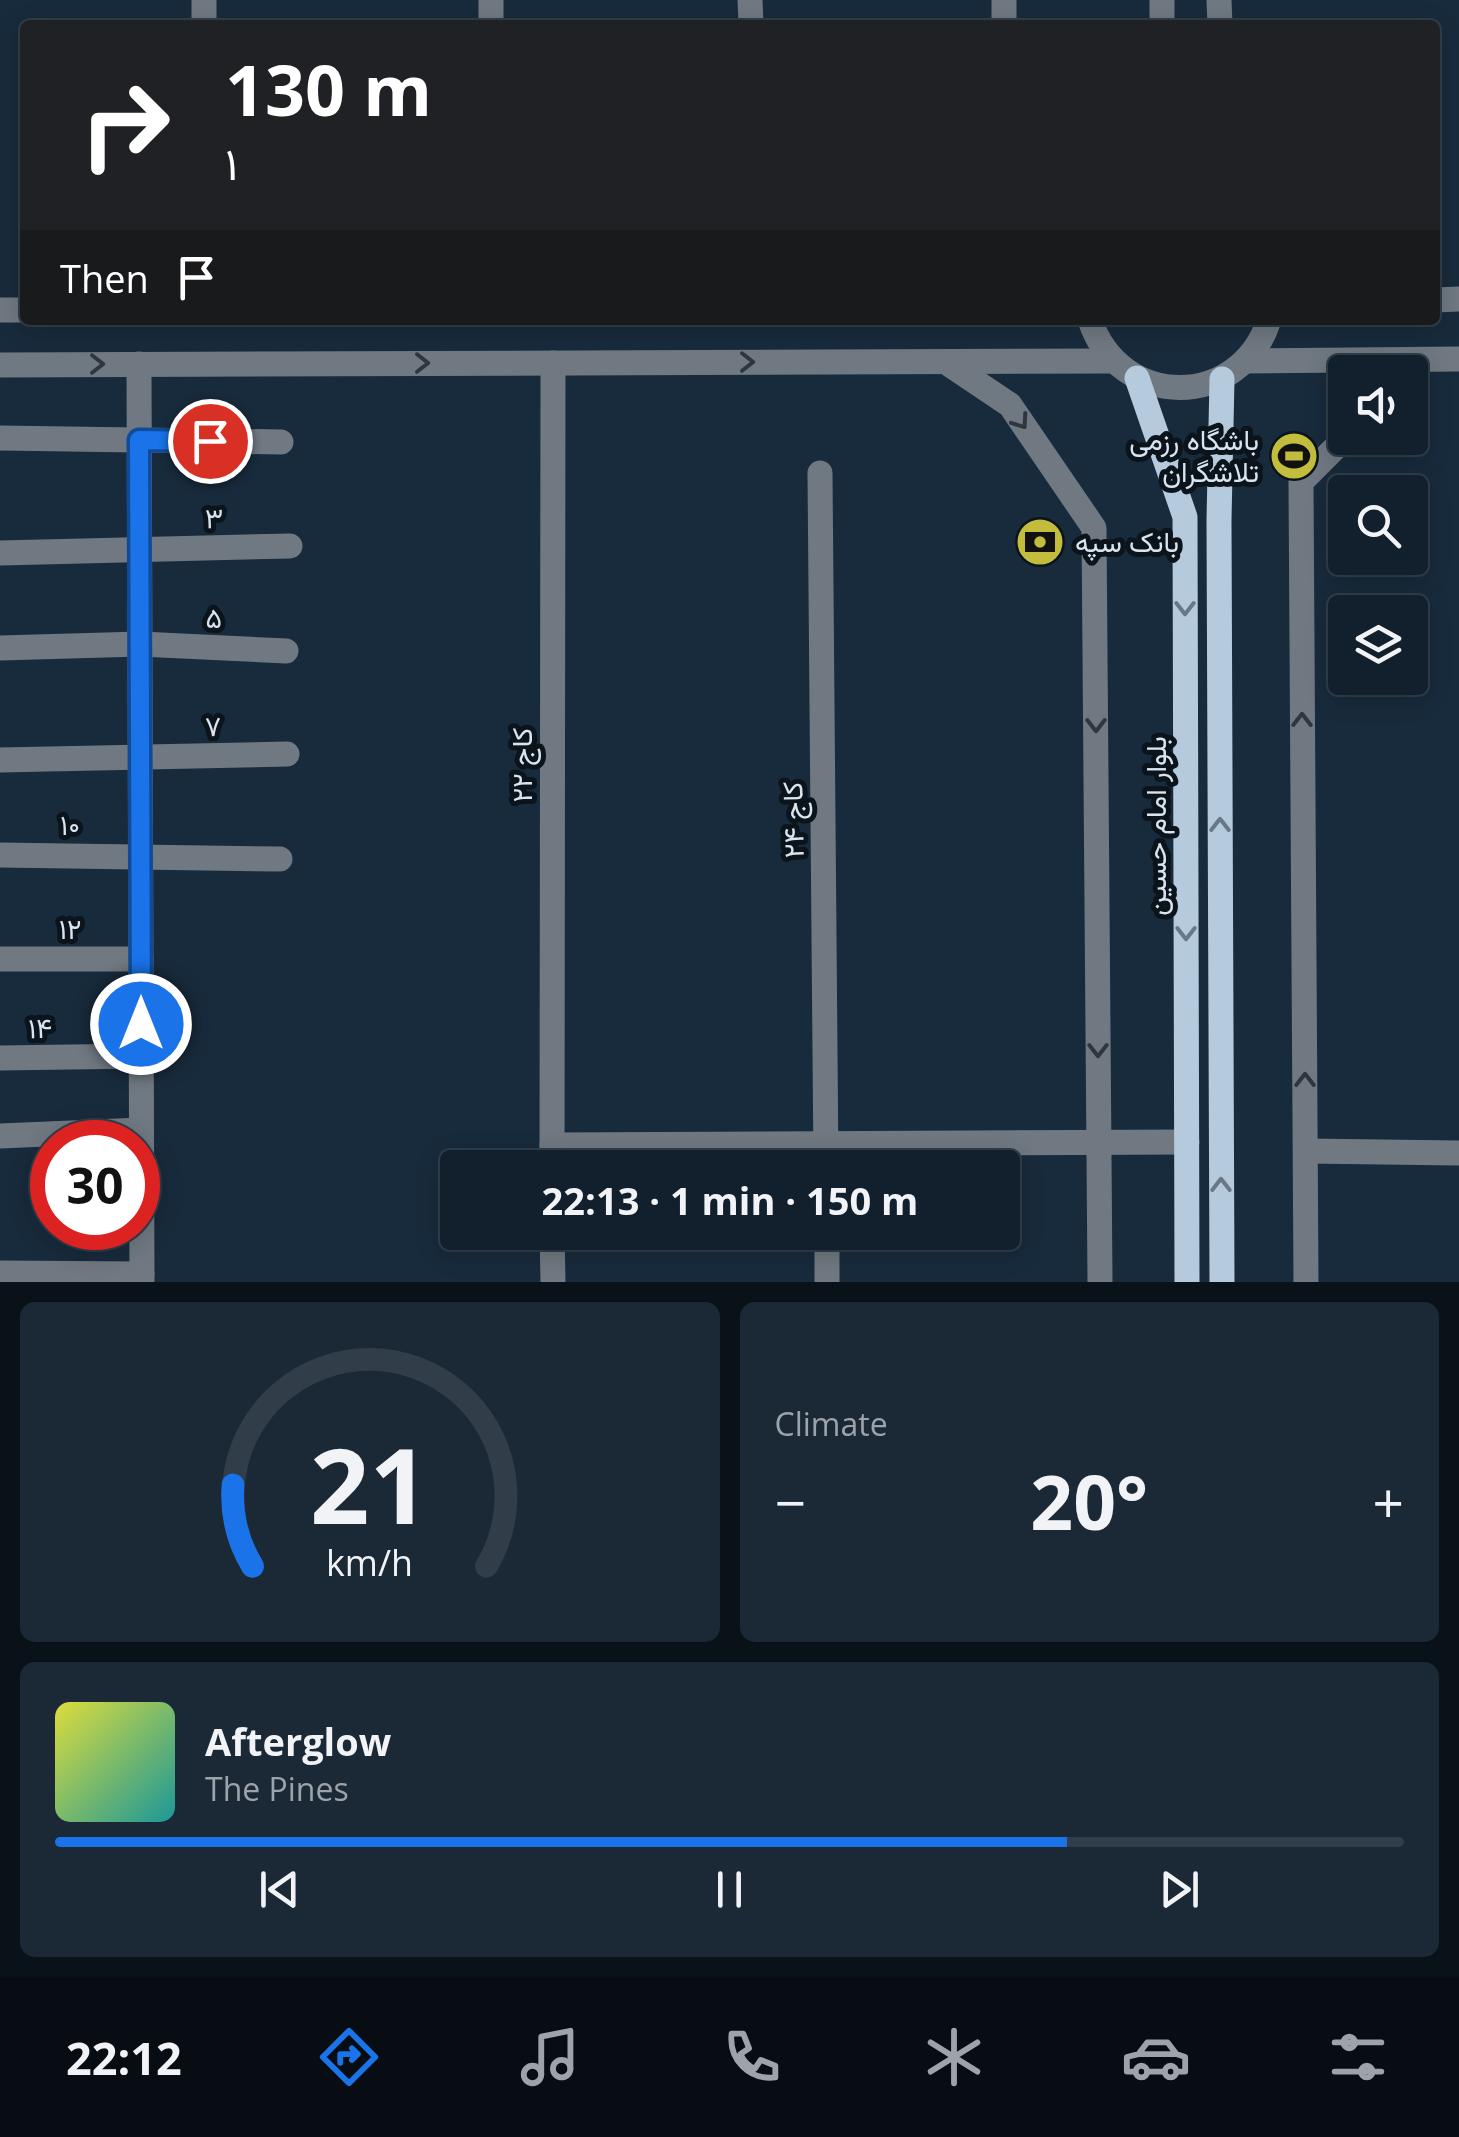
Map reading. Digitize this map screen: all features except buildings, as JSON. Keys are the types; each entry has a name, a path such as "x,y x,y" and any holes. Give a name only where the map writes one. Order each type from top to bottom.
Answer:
{"main road":[{"name":"بلوار امام حسین","path":"1137,378 1184,517 1186,1282"},
{"path":"1222,378 1222,1282"}],"street":[{"path":"1092,325 1113,361 1137,378 1165,388 1194,387 1222,378 1245,361 1263,338 1267,325"},
{"path":"1428,364 1459,360"},
{"path":"0,365 1113,361"},
{"path":"1245,361 1328,363"},
{"path":"946,362 1010,405 1094,528 1100,1282"},
{"name":"کاج ۲۲","path":"552,1150 554,363"},
{"path":"139,364 141,1120"},
{"path":"0,438 280,442"},
{"path":"1306,1282 1301,482 1328,455"},
{"name":"کاج ۲۴","path":"820,473 826,1150"},
{"name":"۳","path":"0,553 290,546"},
{"name":"۵","path":"0,648 140,644 286,651"},
{"name":"۷","path":"0,760 287,754"},
{"name":"۱۰","path":"0,854 280,859"},
{"name":"۱۲","path":"0,959 141,960"},
{"name":"۱۴","path":"0,1058 141,1056"},
{"path":"0,1136 30,1135"},
{"path":"943,1150 1187,1142"},
{"path":"1306,1151 1459,1153"},
{"path":"0,1274 142,1278 142,1250"},
{"path":"552,1250 552,1282"},
{"path":"827,1250 828,1282"}],"place":[{"name":"باشگاه رزمی تلاشگران","path":"1294,456"},
{"name":"بانک سپه","path":"1040,542"}],"route":[{"path":"141,1024 139,440 210,441"}]}
